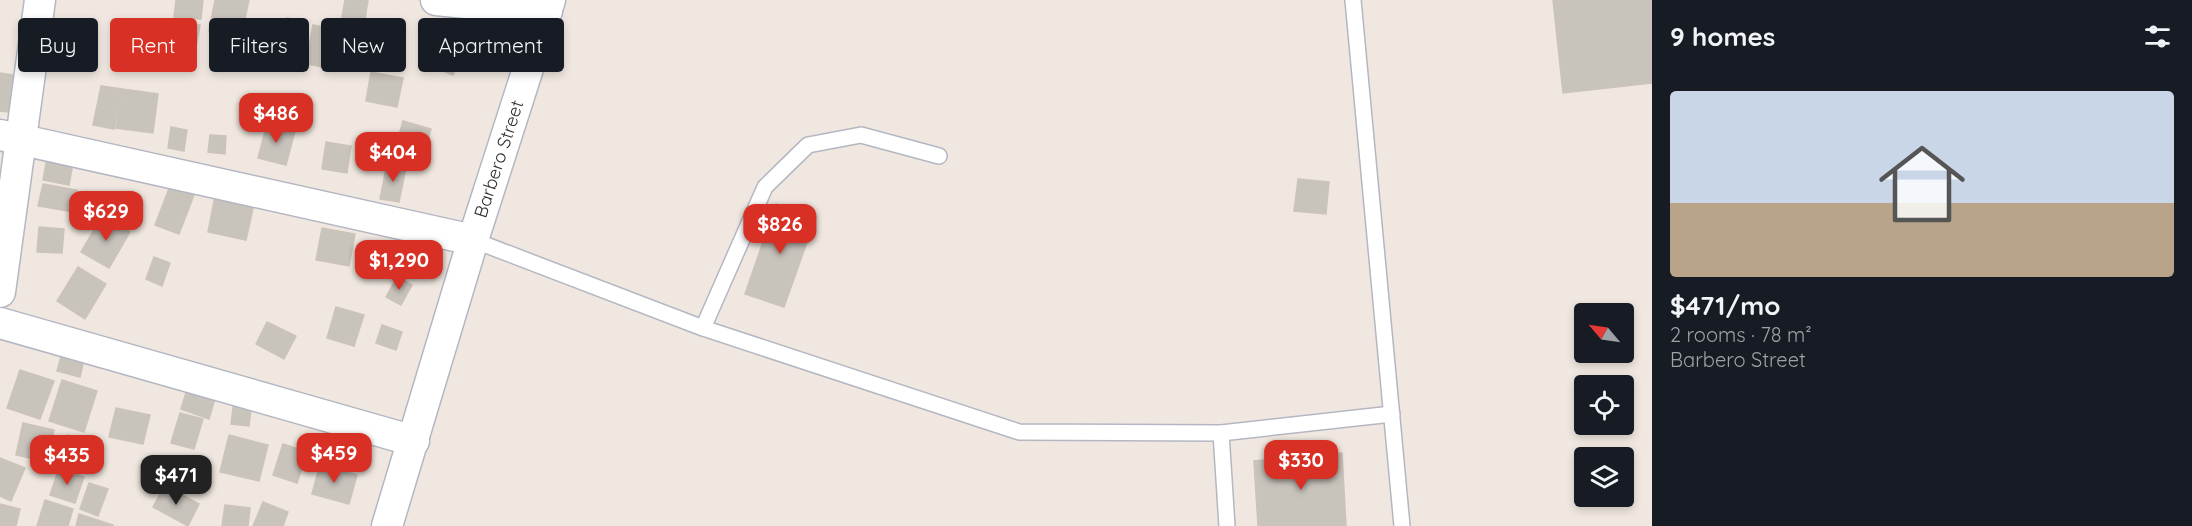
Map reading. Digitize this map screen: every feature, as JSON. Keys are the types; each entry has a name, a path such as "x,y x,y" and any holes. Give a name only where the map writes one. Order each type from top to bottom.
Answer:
{"street":[{"path":"0,292 10,137 40,0"},
{"path":"436,0 548,6"},
{"name":"Barbero Street","path":"387,526 473,240 548,6"},
{"path":"10,137 473,240"},
{"path":"0,323 414,441"}],"lane":[{"path":"1353,0 1402,526"},
{"path":"703,328 765,187 808,145 861,135 939,156"},
{"path":"473,240 703,328 1019,432 1221,433 1392,414"},
{"path":"1221,433 1227,526"}],"building":[{"path":"176,0 203,0 201,19 174,17"},
{"path":"215,0 249,0 245,18 212,18"},
{"path":"345,0 368,0 365,18 342,18"},
{"path":"1553,0 1652,0 1652,83 1563,93"},
{"path":"451,6 497,14 496,18 449,18"},
{"path":"197,25 200,25 197,42"},
{"path":"313,25 321,26 321,67 309,65"},
{"path":"371,72 403,78 397,107 366,101"},
{"path":"0,73 13,75 8,112 0,111"},
{"path":"101,86 122,89 114,129 93,125"},
{"path":"122,89 158,94 153,133 116,128"},
{"path":"403,121 431,129 423,157 395,149"},
{"path":"267,124 295,131 286,165 258,158"},
{"path":"171,127 187,130 184,151 168,148"},
{"path":"210,135 226,136 225,154 208,152"},
{"path":"326,142 351,146 347,173 322,169"},
{"path":"47,158 73,163 69,185 43,180"},
{"path":"387,164 406,168 399,202 380,199"},
{"path":"1298,179 1329,182 1326,214 1294,211"},
{"path":"43,184 77,190 73,212 38,206"},
{"path":"170,186 194,195 179,234 155,225"},
{"path":"215,196 254,204 246,240 208,232"},
{"path":"776,204 816,217 784,307 745,294"},
{"path":"102,216 130,232 109,268 81,252"},
{"path":"39,227 64,229 62,253 37,252"},
{"path":"322,228 355,234 349,266 316,260"},
{"path":"408,238 428,243 423,264 403,260"},
{"path":"154,257 170,263 162,286 146,279"},
{"path":"78,267 106,284 85,319 57,301"},
{"path":"397,277 412,285 401,305 386,297"},
{"path":"336,307 364,315 354,346 327,338"},
{"path":"267,322 296,336 284,359 256,344"},
{"path":"382,325 402,332 396,350 376,343"},
{"path":"62,353 84,360 80,377 57,371"},
{"path":"20,370 54,381 40,419 7,408"},
{"path":"62,380 97,391 84,432 49,421"},
{"path":"189,383 217,392 209,419 181,409"},
{"path":"234,400 252,402 249,426 231,424"},
{"path":"116,408 150,415 143,444 109,437"},
{"path":"180,413 203,419 194,449 171,443"},
{"path":"23,423 54,430 47,462 16,455"},
{"path":"336,431 359,443 348,465 325,453"},
{"path":"67,435 91,443 82,469 58,461"},
{"path":"229,435 268,445 259,481 220,472"},
{"path":"283,444 308,452 297,483 273,475"},
{"path":"1342,453 1346,526 1258,526 1254,461"},
{"path":"0,458 25,468 11,501 0,496"},
{"path":"320,464 357,475 349,504 312,494"},
{"path":"59,468 84,477 75,503 50,495"},
{"path":"89,483 108,489 98,516 80,509"},
{"path":"165,485 199,504 188,526 153,507"},
{"path":"45,500 73,509 68,526 37,526"},
{"path":"263,502 288,512 283,526 253,526"},
{"path":"0,504 20,509 16,526 0,526"},
{"path":"225,505 250,508 248,526 222,526"},
{"path":"79,514 113,525 113,526 76,526"}]}
